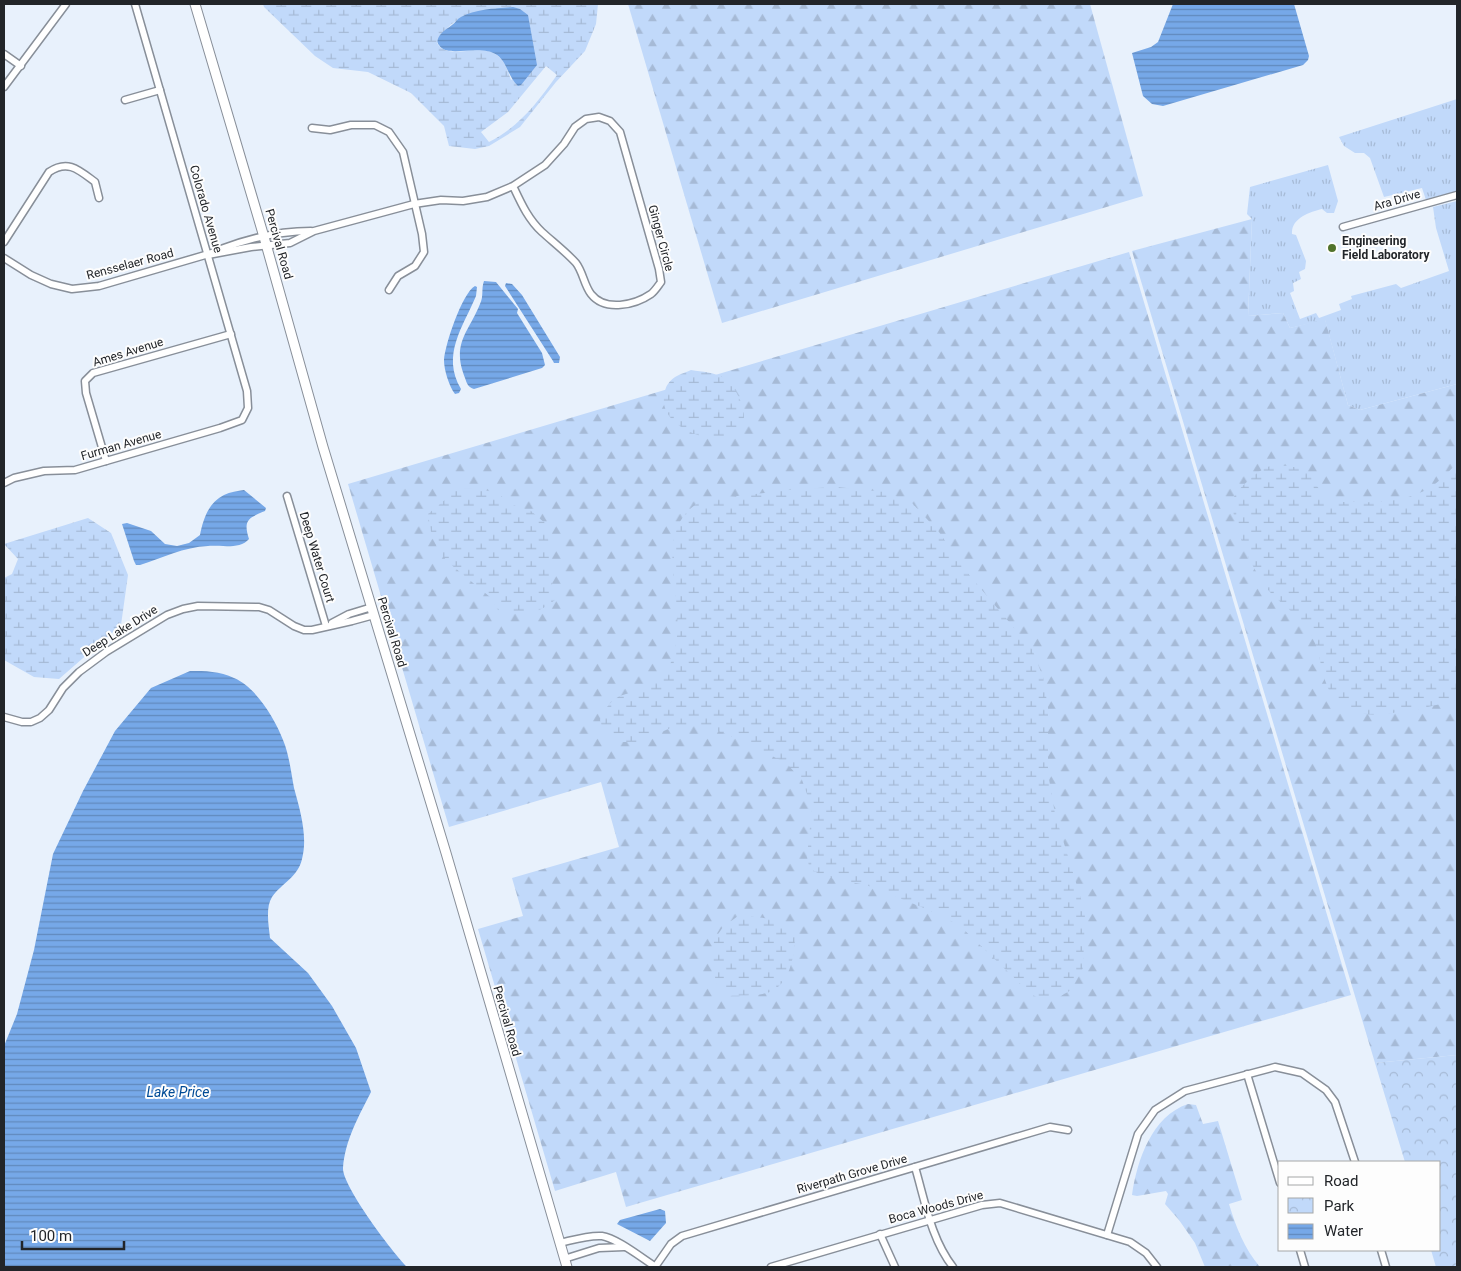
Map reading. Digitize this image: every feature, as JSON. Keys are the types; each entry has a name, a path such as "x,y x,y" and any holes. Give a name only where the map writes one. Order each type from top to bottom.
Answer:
{"street":[{"path":"4,87 64,4"},
{"name":"Colorado Avenue","path":"134,4 247,391 248,408 242,420"},
{"name":"Percival Road","path":"195,4 323,447 446,853 566,1263"},
{"path":"4,54 21,66"},
{"path":"125,100 160,90"},
{"name":"Ginger Circle","path":"599,117 610,121 620,132 661,282 653,293 620,305 606,305 596,299 590,293 577,265 540,230 526,213 513,186 545,165 564,144 575,127 586,118 599,117"},
{"path":"312,128 330,130 351,124 375,124 389,132 403,152 422,234 424,252 415,266 398,276 389,290"},
{"path":"4,242 48,172 57,166 74,167 95,182 99,198"},
{"path":"265,241 290,243 314,231 414,204 487,197 513,186"},
{"name":"Ara Drive","path":"1343,227 1457,195"},
{"path":"265,241 291,231 314,231"},
{"name":"Rensselaer Road","path":"4,258 38,278 72,290 99,286 265,241"},
{"name":"Ames Avenue","path":"106,461 86,394 85,381 93,373 231,334"},
{"name":"Furman Avenue","path":"4,483 14,478 44,471 75,470 242,420"},
{"name":"Deep Water Court","path":"287,496 326,626"},
{"name":"Deep Lake Drive","path":"4,717 22,722 31,722 40,718 63,688 79,672 128,638 167,615 183,609 198,606 259,607 270,610 294,626 304,630 357,620 373,611"},
{"name":"Deep Lake Drive","path":"326,626 355,612 373,611"},
{"path":"355,612 357,620"},
{"path":"1107,1235 1138,1134 1155,1110 1185,1091 1276,1067 1302,1073 1316,1081 1335,1102 1355,1161"},
{"path":"1247,1074 1278,1176"},
{"name":"Riverpath Grove Drive","path":"656,1267 671,1244 682,1236 1050,1127 1068,1130"},
{"path":"916,1167 936,1237 944,1256 953,1267"},
{"name":"Boca Woods Drive","path":"770,1267 982,1205 1000,1203 1130,1242 1146,1253 1157,1267"},
{"path":"880,1234 895,1267"},
{"path":"560,1243 586,1237 604,1236 626,1247 656,1267"},
{"path":"566,1263 599,1248 626,1247"},
{"path":"1300,1251 1305,1267"},
{"path":"1381,1251 1386,1267"}],"green space":[{"path":"263,4 598,4 596,24 585,51 556,82 520,127 489,146 475,149 449,146 444,126 411,93 368,72 333,68 315,56","holes":["496,8 534,56 536,65 511,80 503,61 491,52 483,50 448,51 437,43 442,34 455,22 469,15","546,66 557,75 519,121 489,142 481,132 508,112"]},
{"path":"628,4 1090,4 1143,196 722,323"},
{"path":"1457,99 1457,191 1426,200 1422,188 1384,197 1370,158 1364,153 1355,153 1344,146 1339,137"},
{"path":"1328,165 1338,201 1334,213 1327,213 1322,209 1312,212 1298,220 1293,228 1292,234 1296,235 1306,261 1305,269 1299,272 1301,279 1293,283 1294,291 1290,293 1300,319 1316,313 1319,318 1341,310 1339,304 1352,299 1351,296 1396,284 1401,288 1449,271 1436,228 1433,207 1457,201 1457,384 1360,410 1348,405 1325,320 1290,328 1283,313 1248,316 1252,219 1247,214 1250,187"},
{"path":"1252,219 1248,316 1283,313 1290,328 1325,319 1348,405 1360,410 1457,384 1457,1055 1375,1063 1132,251"},
{"path":"1129,252 1351,995 626,1207 616,1172 555,1191 478,929 523,916 512,878 619,847 601,782 449,827 348,484"},
{"path":"691,370 720,376 734,389 739,397 744,414 744,422 736,434 726,438 701,436 678,425 669,416 664,406 664,395 667,386 675,377"},
{"path":"1457,463 1457,700 1399,714 1397,712 1383,715 1368,714 1348,709 1329,690 1315,643 1308,629 1298,617 1269,591 1250,560 1238,532 1233,506 1234,497 1258,472 1271,466 1280,466 1296,467 1305,471 1323,495 1332,500 1366,502 1397,500 1426,490 1438,482"},
{"path":"837,487 885,492 912,503 939,532 965,570 1032,649 1043,677 1048,708 1048,773 1055,814 1085,912 1083,968 1071,990 1061,996 1042,1000 1031,994 959,925 929,910 866,885 825,877 814,871 809,866 807,856 812,808 802,780 786,763 736,738 702,725 675,726 639,742 621,742 610,738 603,731 600,720 610,703 619,696 633,692 657,680 671,662 676,644 678,625 673,545 677,528 687,512 703,500 798,489"},
{"path":"459,488 480,489 497,493 513,505 531,511 546,524 550,573 555,600 534,612 522,614 498,610 490,597 449,563 439,552 431,532 428,514"},
{"path":"88,518 111,533 128,575 121,625 59,679 34,677 4,660 4,578 12,574 18,559 4,544"},
{"path":"738,916 776,921 795,933 790,968 782,983 767,993 728,996 717,985 712,965 714,940 723,927"},
{"path":"1457,1055 1457,1267 1436,1267 1431,1251 1441,1251 1441,1161 1405,1161 1375,1063"},
{"path":"1188,1104 1196,1105 1203,1124 1218,1121 1242,1200 1229,1204 1241,1237 1260,1267 1205,1267 1195,1243 1165,1204 1168,1194 1166,1191 1137,1196 1132,1195 1142,1154 1148,1141 1165,1118 1175,1110"}],"water":[{"path":"1173,4 1294,4 1309,56 1308,60 1303,65 1163,106 1152,104 1143,96 1132,53 1151,47 1158,42"},
{"path":"513,7 520,9 528,15 537,65 521,85 518,86 497,55 482,50 449,51 443,49 438,44 440,35 444,30 467,14 493,8"},
{"path":"484,281 496,282 518,309 517,313 542,353 545,365 542,368 474,389 467,384 460,356 463,338 481,301"},
{"path":"506,283 512,284 522,295 560,357 559,363 554,363 505,286"},
{"path":"475,286 477,287 476,296 456,341 453,364 455,377 461,389 459,393 455,394 446,373 445,353 460,309 465,298"},
{"path":"244,490 266,508 265,511 248,520 249,539 245,542 235,546 190,548 136,565 122,524 127,523 151,531 165,544 177,546 189,543 200,535 210,507 218,498"},
{"name":"Lake Price","path":"190,671 218,673 242,682 264,704 285,745 299,805 304,850 297,871 276,892 270,901 268,918 270,938 308,973 332,1006 356,1048 371,1092 353,1128 344,1158 343,1168 345,1177 369,1219 407,1267 4,1267 4,1046 17,1014 34,950 53,854 83,791 115,731 151,688"},
{"path":"660,1209 665,1211 666,1223 650,1241 617,1224 620,1220"}],"place":[{"name":"Engineering Field Laboratory","path":"1332,248"}]}
